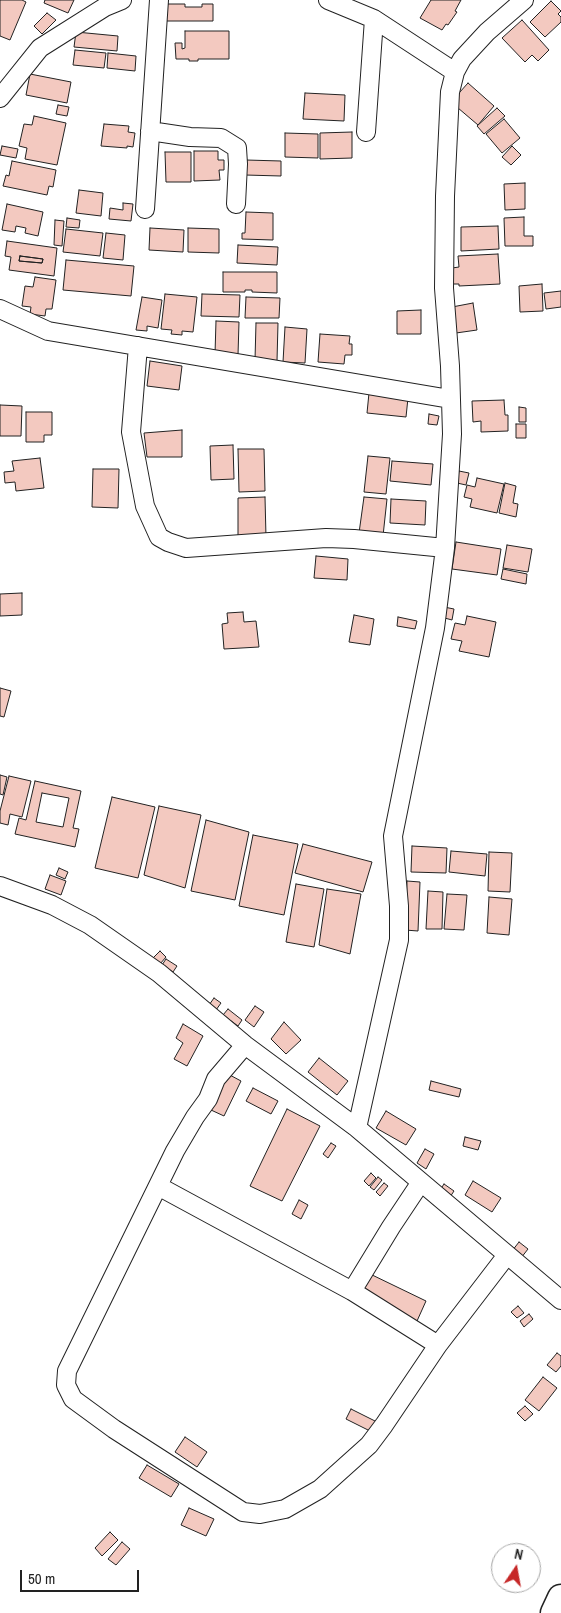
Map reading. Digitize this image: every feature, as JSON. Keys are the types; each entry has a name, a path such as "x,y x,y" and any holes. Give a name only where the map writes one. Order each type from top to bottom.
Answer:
{"highway":[{"path":"554,1613 561,1598"}],"street":[{"path":"0,98 40,48 106,4 122,0"},
{"path":"145,209 159,0"},
{"path":"328,0 346,5 374,19 455,72"},
{"path":"357,1128 399,940 399,906 393,836 435,628 445,548 452,434 450,366 444,288 445,196 450,92 455,72 462,59 487,32 524,0"},
{"path":"366,132 374,19"},
{"path":"150,131 190,137 221,138 237,148 236,204"},
{"path":"0,309 48,331 450,399"},
{"path":"138,346 130,432 145,506 159,537 186,548 326,538 445,548"},
{"path":"0,886 52,905 90,925 159,973 245,1045 357,1128 561,1300"},
{"path":"245,1045 216,1080 208,1099 195,1116 175,1150 67,1372 66,1385 73,1399 114,1429 243,1512 260,1514 285,1509 320,1489 368,1445 384,1425 438,1344 507,1255"},
{"path":"352,1291 421,1182"},
{"path":"158,1186 352,1291 438,1344"}],"building":[{"path":"0,0 22,0 26,2 10,40 0,36"},
{"path":"45,0 74,0 68,13 44,3"},
{"path":"431,0 461,0 455,11 457,12 442,30 420,18"},
{"path":"551,1 561,11 558,14 561,17 561,22 545,37 530,22"},
{"path":"164,4 185,4 185,7 202,7 202,4 213,4 213,21 163,21"},
{"path":"47,13 56,20 42,34 34,26"},
{"path":"522,20 549,50 538,61 532,55 525,62 502,38"},
{"path":"185,31 229,31 229,59 198,59 198,61 189,61 189,59 176,59 175,43 182,43 182,49 185,48"},
{"path":"76,32 118,36 117,51 74,47"},
{"path":"75,50 106,53 104,68 73,65"},
{"path":"108,53 136,56 135,71 107,68"},
{"path":"30,74 71,82 67,103 26,95"},
{"path":"468,83 494,106 478,125 451,102"},
{"path":"305,93 345,95 344,121 303,119"},
{"path":"58,105 69,107 67,116 56,114"},
{"path":"497,108 505,116 484,134 477,126"},
{"path":"34,116 66,123 57,165 25,159 27,148 19,146 24,124 32,125"},
{"path":"504,119 520,138 502,153 486,134"},
{"path":"104,124 129,126 128,132 135,133 133,147 101,146"},
{"path":"352,132 352,158 320,159 320,133"},
{"path":"285,133 318,134 318,158 285,157"},
{"path":"2,146 18,149 16,158 0,155"},
{"path":"512,146 521,155 511,165 502,157"},
{"path":"194,151 218,151 218,160 224,160 224,170 219,170 220,180 194,181"},
{"path":"165,152 191,152 191,182 166,182"},
{"path":"246,160 281,161 281,176 245,175"},
{"path":"12,161 56,170 53,187 49,186 47,195 3,186 6,175 9,176"},
{"path":"525,183 525,209 505,210 504,184"},
{"path":"79,190 103,193 101,216 76,213"},
{"path":"123,203 133,204 131,221 109,219 110,208 123,210"},
{"path":"7,204 43,212 38,236 25,233 26,228 16,226 15,232 2,230"},
{"path":"246,212 273,213 273,240 242,239 242,233 245,233"},
{"path":"524,217 524,236 533,236 533,246 505,246 504,218"},
{"path":"67,218 80,220 79,228 66,227"},
{"path":"55,220 64,221 62,246 54,245"},
{"path":"498,226 499,249 461,251 461,227"},
{"path":"150,228 184,230 183,252 149,250"},
{"path":"188,228 219,229 219,253 188,252"},
{"path":"66,229 103,233 100,256 63,252"},
{"path":"106,233 125,235 123,260 103,258"},
{"path":"7,241 57,248 54,276 9,270 11,257 5,256","holes":["20,256 43,259 42,263 19,261"]},
{"path":"238,245 278,247 277,265 237,263"},
{"path":"498,254 500,284 459,286 459,284 453,284 452,268 459,267 458,256"},
{"path":"20,256 43,259 42,263 19,261"},
{"path":"66,260 134,266 131,296 63,290"},
{"path":"223,272 277,272 277,293 252,292 252,290 245,290 245,292 223,292"},
{"path":"35,277 56,280 52,309 46,309 45,316 30,314 31,307 22,306 25,286 33,287"},
{"path":"542,284 543,311 520,312 519,286"},
{"path":"561,291 561,307 546,309 544,293"},
{"path":"165,294 197,297 193,332 182,331 182,335 171,334 172,330 161,329"},
{"path":"202,294 240,295 239,317 201,316"},
{"path":"142,297 162,300 158,328 147,326 147,331 136,330"},
{"path":"246,297 280,298 279,318 245,318"},
{"path":"473,303 477,330 456,333 452,307"},
{"path":"421,310 421,334 397,334 397,311"},
{"path":"216,321 239,322 238,355 215,354"},
{"path":"256,323 278,323 277,361 255,360"},
{"path":"285,327 307,329 305,363 283,362"},
{"path":"320,334 350,336 349,344 352,344 352,355 345,355 344,364 318,362"},
{"path":"150,361 182,366 179,390 147,386"},
{"path":"369,393 408,398 406,417 367,413"},
{"path":"504,400 505,415 508,415 508,431 481,432 481,421 473,422 472,401"},
{"path":"0,405 22,406 21,436 0,436"},
{"path":"519,407 526,408 526,422 519,422"},
{"path":"26,412 52,412 52,435 44,435 44,442 26,442"},
{"path":"429,414 439,416 437,425 428,424"},
{"path":"516,424 526,424 526,438 516,438"},
{"path":"182,430 182,457 147,457 144,433"},
{"path":"233,445 234,479 211,480 210,446"},
{"path":"238,449 264,449 265,491 239,492"},
{"path":"368,456 390,458 386,494 364,492"},
{"path":"40,458 44,488 16,491 15,482 5,483 4,472 14,471 12,461"},
{"path":"392,461 433,464 431,485 390,481"},
{"path":"93,469 119,469 118,508 92,507"},
{"path":"459,471 469,473 466,485 457,483"},
{"path":"477,478 504,484 497,513 470,507 472,499 464,497 467,485 475,487"},
{"path":"505,483 516,486 513,503 518,504 516,517 499,513"},
{"path":"265,497 266,537 238,537 238,498"},
{"path":"364,497 387,499 383,536 359,533"},
{"path":"391,499 426,501 425,525 390,523"},
{"path":"456,542 501,549 497,575 452,569"},
{"path":"507,545 532,549 528,572 503,568"},
{"path":"316,556 348,559 347,580 314,578"},
{"path":"503,569 527,574 526,584 501,579"},
{"path":"22,593 22,615 0,616 0,594"},
{"path":"444,607 454,609 452,620 441,617"},
{"path":"243,612 244,622 256,621 259,647 224,649 222,624 228,623 227,613"},
{"path":"354,615 374,619 370,645 349,642"},
{"path":"467,616 496,622 489,657 459,651 462,641 451,639 455,623 465,625"},
{"path":"398,617 417,621 415,629 397,626"},
{"path":"0,688 11,691 4,717 0,716"},
{"path":"0,775 7,777 3,795 0,794"},
{"path":"9,776 31,781 22,817 10,814 8,825 0,823 0,811"},
{"path":"35,781 81,791 73,828 79,829 75,847 15,834 19,818 26,820","holes":["42,793 69,798 63,827 36,822"]},
{"path":"112,797 155,807 138,878 95,868"},
{"path":"159,806 201,815 185,888 144,875"},
{"path":"206,820 249,832 235,900 191,891"},
{"path":"253,835 298,844 284,915 239,906"},
{"path":"303,844 372,862 363,892 295,873"},
{"path":"412,846 447,848 446,873 411,872"},
{"path":"451,851 487,854 485,876 449,872"},
{"path":"489,852 512,853 510,892 488,891"},
{"path":"59,868 68,872 65,879 56,875"},
{"path":"50,875 66,881 61,895 45,889"},
{"path":"407,881 420,882 418,931 405,930"},
{"path":"296,884 324,889 314,947 286,942"},
{"path":"327,889 361,894 350,954 319,945"},
{"path":"428,891 443,892 442,929 426,929"},
{"path":"447,894 467,895 464,930 444,929"},
{"path":"489,897 512,899 509,935 487,933"},
{"path":"160,951 166,957 160,964 153,958"},
{"path":"166,959 177,966 173,972 162,965"},
{"path":"214,998 221,1003 216,1010 209,1005"},
{"path":"255,1006 264,1012 254,1027 245,1020"},
{"path":"228,1009 242,1020 238,1026 223,1015"},
{"path":"284,1022 301,1040 286,1054 271,1039"},
{"path":"183,1024 203,1036 187,1066 174,1059 183,1043 176,1038"},
{"path":"319,1058 348,1081 337,1095 308,1072"},
{"path":"228,1074 241,1081 224,1116 211,1110"},
{"path":"431,1081 461,1089 459,1097 429,1090"},
{"path":"253,1088 278,1101 271,1114 246,1101"},
{"path":"287,1109 320,1126 282,1201 250,1186"},
{"path":"386,1111 416,1129 406,1145 376,1128"},
{"path":"465,1137 481,1141 478,1150 463,1146"},
{"path":"331,1143 336,1146 328,1158 323,1154"},
{"path":"425,1149 434,1154 426,1169 417,1163"},
{"path":"371,1173 376,1178 369,1186 364,1181"},
{"path":"378,1177 382,1180 374,1190 370,1187"},
{"path":"473,1181 501,1198 492,1212 465,1195"},
{"path":"384,1183 388,1186 380,1196 376,1192"},
{"path":"444,1184 454,1191 450,1197 440,1190"},
{"path":"299,1200 308,1205 301,1219 292,1214"},
{"path":"519,1242 528,1249 521,1258 512,1251"},
{"path":"366,1272 426,1301 417,1321 356,1292"},
{"path":"518,1306 524,1313 517,1318 511,1312"},
{"path":"529,1314 533,1319 524,1327 520,1321"},
{"path":"557,1353 561,1356 561,1366 556,1372 547,1365"},
{"path":"543,1377 557,1388 539,1411 525,1400"},
{"path":"525,1406 533,1414 525,1421 517,1413"},
{"path":"351,1409 379,1423 374,1433 346,1419"},
{"path":"185,1437 207,1452 197,1467 175,1452"},
{"path":"147,1465 179,1484 171,1497 139,1478"},
{"path":"189,1508 214,1519 206,1536 181,1525"},
{"path":"110,1532 118,1540 102,1556 95,1548"},
{"path":"122,1542 130,1549 116,1565 108,1559"}]}
